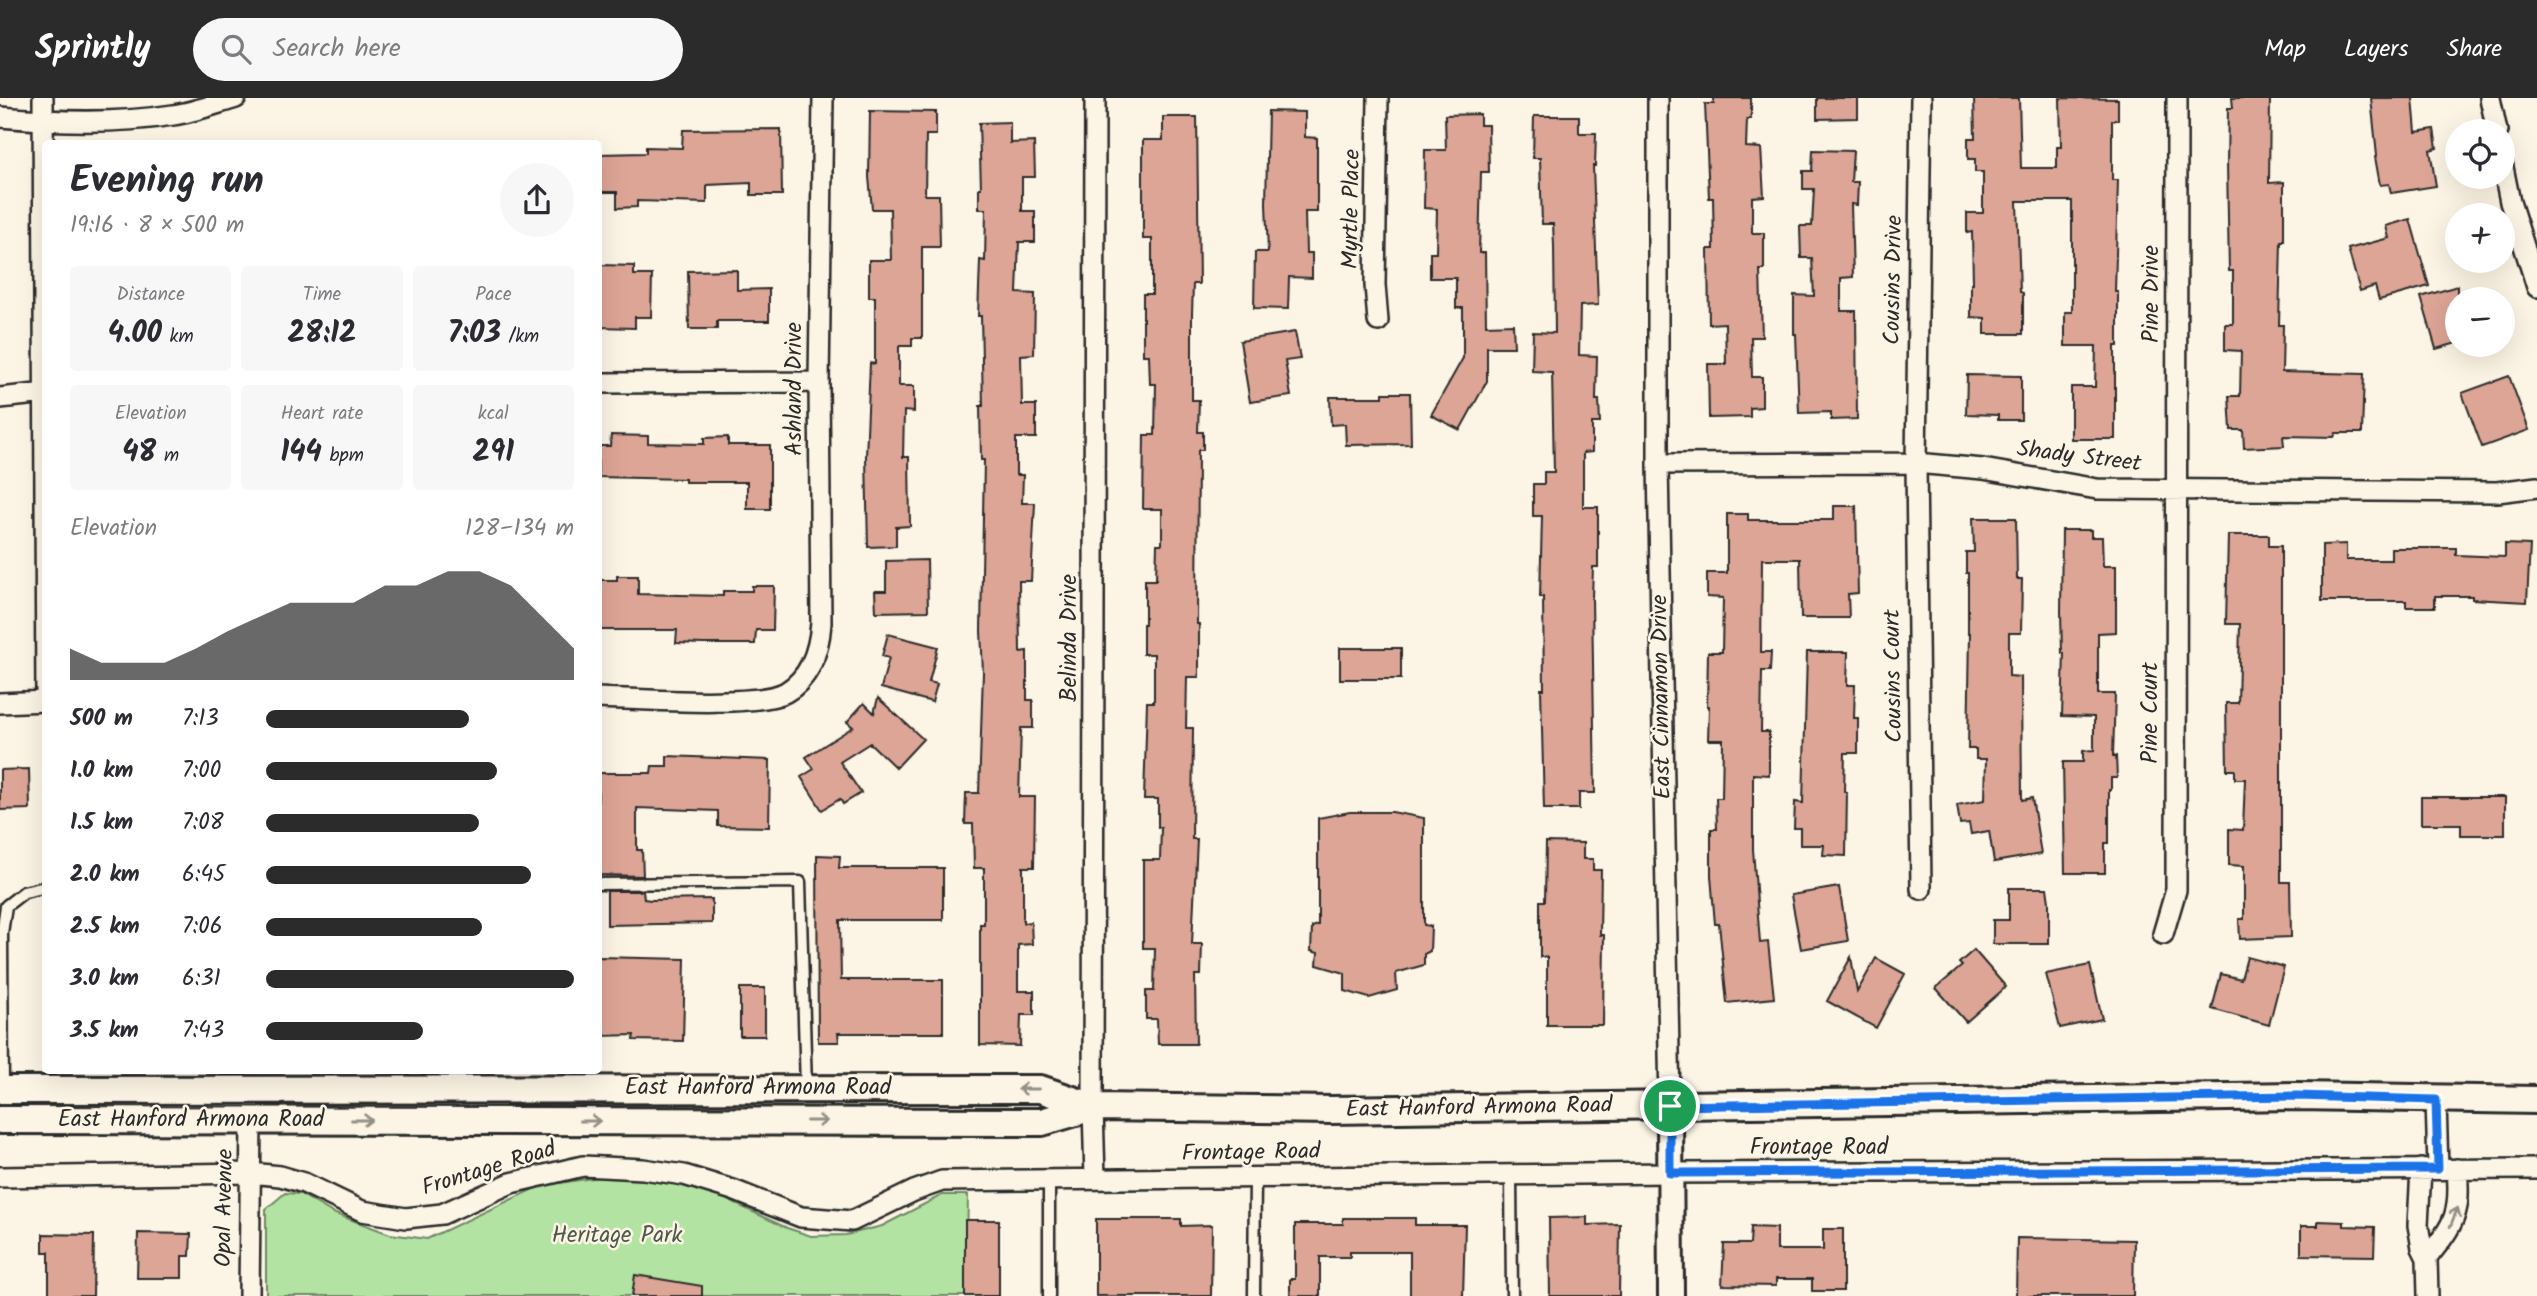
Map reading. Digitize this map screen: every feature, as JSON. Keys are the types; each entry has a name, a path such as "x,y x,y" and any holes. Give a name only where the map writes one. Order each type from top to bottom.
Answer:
{"main road":[{"name":"East Hanford Armona Road","path":"1,1090 1040,1089 1093,1107"},
{"name":"East Hanford Armona Road","path":"0,1120 1042,1122 1093,1107 1345,1110 2297,1096 2537,1100"}],"street":[{"path":"43,98 43,140"},
{"path":"0,117 132,120 176,114 236,98"},
{"name":"Ashland Drive","path":"602,698 743,701 769,698 783,694 803,677 813,660 821,624 818,382 823,98"},
{"name":"Belinda Drive","path":"1095,98 1095,1179"},
{"name":"Myrtle Place","path":"1378,98 1375,285 1378,321"},
{"name":"East Cinnamon Drive","path":"1658,98 1658,464 1671,1296"},
{"name":"Cousins Drive","path":"1916,463 1921,98"},
{"name":"Pine Drive","path":"2176,491 2177,98"},
{"path":"2490,98 2494,119"},
{"path":"2507,189 2537,286"},
{"path":"602,383 818,382"},
{"path":"0,398 42,393"},
{"name":"Shady Street","path":"1658,464 1916,463 1983,469 2097,489 2497,492 2537,487"},
{"name":"Cousins Court","path":"1916,463 1921,889"},
{"name":"Pine Court","path":"2163,934 2176,890 2176,491"},
{"path":"0,703 42,701"},
{"path":"2428,1296 2427,1258 2422,1248 2418,1225 2439,1169 2436,1100"},
{"name":"Opal Avenue","path":"249,1296 251,1120"},
{"name":"Frontage Road","path":"0,1177 251,1173 280,1176 304,1183 362,1212 406,1218 442,1214 511,1183 583,1166 643,1169 684,1175 733,1190 802,1217 852,1221 914,1191 942,1181 1670,1173 2537,1169"},
{"path":"2427,1258 2452,1224 2458,1208 2439,1169"}],"lane":[{"path":"602,884 800,882 806,1088"},
{"path":"1,1090 2,933 6,906 24,892 42,888"},
{"path":"1511,1175 1512,1296"},
{"path":"1254,1296 1255,1177"},
{"path":"1049,1179 1049,1296"}],"green space":[{"name":"Heritage Park","path":"606,1176 642,1178 684,1186 721,1197 787,1228 811,1236 846,1235 882,1226 942,1195 968,1195 966,1296 266,1296 266,1209 285,1193 300,1194 333,1213 390,1234 427,1239 540,1186"}],"building":[{"path":"1714,98 1751,98 1751,119 1747,119 1746,147 1761,148 1764,196 1752,197 1752,233 1764,233 1764,270 1760,270 1762,337 1751,337 1752,377 1762,377 1762,407 1750,408 1750,417 1709,418 1708,364 1726,364 1725,323 1709,324 1708,249 1714,249 1713,198 1709,198 1705,104 1714,104"},
{"path":"1817,98 1858,98 1858,118 1817,119"},
{"path":"1974,98 2019,98 2021,168 2057,168 2057,147 2061,147 2060,98 2118,99 2118,120 2112,120 2112,180 2118,180 2115,439 2071,439 2071,387 2095,387 2096,346 2065,346 2065,312 2072,312 2072,201 2017,201 2023,334 1985,334 1985,318 1971,317 1972,232 1967,233 1967,213 1983,213 1983,172 1975,172 1975,159 1968,159 1968,138 1975,138"},
{"path":"2232,98 2270,98 2269,183 2284,182 2279,325 2283,325 2282,372 2364,374 2362,433 2336,433 2334,437 2283,436 2284,446 2244,448 2243,430 2231,430 2229,396 2240,396 2241,351 2225,350 2225,324 2233,324 2227,163 2228,108 2233,108"},
{"path":"2371,98 2413,98 2416,132 2434,129 2437,148 2430,150 2436,186 2391,193 2389,184 2380,185"},
{"path":"870,111 936,112 936,135 926,135 925,195 939,195 940,247 922,247 922,338 912,338 912,346 899,346 899,386 914,386 914,412 904,411 903,457 909,457 910,526 896,527 896,546 868,547 866,457 870,363 875,364 875,297 869,297 869,260 891,260 890,209 872,209 869,177"},
{"path":"1268,111 1305,112 1305,137 1317,138 1317,212 1305,212 1306,253 1312,253 1312,278 1289,277 1288,309 1254,308 1255,252 1268,252"},
{"path":"1480,114 1480,125 1488,125 1489,172 1481,172 1479,253 1485,253 1486,325 1513,324 1514,347 1487,347 1487,381 1460,430 1431,415 1463,358 1463,308 1456,308 1456,278 1430,278 1430,253 1436,253 1437,209 1424,208 1425,150 1446,150 1445,115"},
{"path":"1534,116 1579,116 1579,133 1596,133 1593,166 1598,305 1580,306 1579,355 1597,356 1596,400 1599,400 1600,423 1592,423 1592,452 1583,453 1583,507 1598,507 1598,567 1593,567 1592,598 1595,793 1579,793 1579,809 1544,809 1541,689 1544,689 1543,597 1540,597 1542,516 1533,516 1533,484 1544,484 1544,472 1554,472 1552,372 1532,371 1533,332 1555,333 1554,246 1553,224 1542,224 1540,158 1533,158"},
{"path":"1163,117 1197,117 1199,284 1193,284 1192,400 1199,400 1198,432 1203,432 1203,450 1198,450 1199,677 1187,677 1186,728 1193,728 1192,839 1197,839 1192,944 1202,944 1201,975 1195,975 1196,1044 1158,1044 1157,1019 1146,1019 1146,991 1154,991 1155,948 1143,948 1143,860 1160,860 1161,827 1158,827 1158,799 1144,799 1147,702 1154,702 1154,654 1143,654 1143,624 1145,580 1156,580 1157,544 1162,544 1162,509 1143,509 1144,435 1155,435 1156,384 1150,384 1149,355 1143,355 1143,294 1152,294 1152,239 1143,239 1143,140 1163,140"},
{"path":"1010,122 1010,143 1034,142 1035,177 1022,177 1022,211 1035,211 1035,242 1019,242 1017,293 1035,294 1034,354 1021,355 1022,405 1036,405 1036,438 1016,438 1016,475 1023,475 1022,503 1035,503 1031,581 1019,581 1020,652 1027,651 1027,700 1033,700 1033,728 1021,728 1019,797 1035,797 1034,867 1023,867 1023,923 1031,922 1032,944 1018,945 1018,991 1034,991 1034,1015 1021,1015 1020,1046 980,1045 980,924 984,924 984,868 974,868 973,824 965,824 966,793 979,793 983,672 981,631 984,460 981,460 981,316 978,316 980,260 985,261 986,209 979,209 979,123"},
{"path":"781,129 782,195 751,195 751,183 707,185 707,203 637,201 637,207 617,208 617,192 602,192 602,154 646,153 646,147 682,148 683,130"},
{"path":"1813,150 1853,151 1851,182 1858,182 1857,205 1851,204 1853,277 1841,278 1841,311 1856,311 1857,419 1831,420 1831,412 1799,413 1794,295 1814,296 1812,258 1801,258 1800,226 1812,226 1814,189 1803,189 1803,171 1812,171"},
{"path":"2410,219 2429,286 2379,300 2375,286 2360,291 2348,249 2389,238 2386,226"},
{"path":"602,265 634,266 634,275 652,275 651,317 635,317 635,328 602,327"},
{"path":"737,270 737,290 769,289 769,321 717,321 717,329 689,329 688,271"},
{"path":"2445,290 2445,346 2436,349 2421,297"},
{"path":"1295,332 1300,359 1285,361 1291,396 1250,402 1240,341"},
{"path":"1967,375 2021,376 2021,420 1998,420 1998,415 1966,414"},
{"path":"2509,376 2529,430 2482,447 2462,393"},
{"path":"1383,393 1410,393 1411,444 1346,445 1345,424 1331,425 1330,397 1383,397"},
{"path":"611,435 648,436 648,443 704,444 704,438 728,437 728,445 770,445 770,509 747,509 747,482 602,477 602,446 610,446"},
{"path":"1834,506 1856,506 1858,593 1848,594 1849,618 1801,618 1800,559 1762,559 1761,652 1771,652 1770,671 1762,671 1761,732 1769,732 1769,775 1753,774 1753,849 1760,943 1768,942 1774,998 1727,1003 1711,876 1711,829 1717,829 1716,798 1722,798 1723,740 1708,740 1707,706 1708,652 1722,652 1723,598 1707,597 1707,573 1727,573 1727,514 1748,514 1748,520 1834,520"},
{"path":"1973,518 2016,518 2017,579 2022,579 2021,633 2009,633 2009,676 2021,677 2022,800 2032,798 2041,854 1994,862 1989,831 1971,834 1969,823 1960,824 1957,805 1985,800 1986,759 1976,759 1976,749 1968,749 1970,633 1966,552 1974,552"},
{"path":"2062,530 2091,530 2091,537 2102,537 2103,566 2116,566 2116,632 2098,633 2098,694 2115,694 2113,756 2116,756 2117,778 2111,778 2109,790 2109,843 2105,843 2105,873 2065,873 2063,762 2083,762 2083,751 2094,750 2094,717 2062,716"},
{"path":"2228,535 2269,535 2269,546 2281,546 2281,882 2290,882 2291,937 2240,939 2239,919 2244,919 2244,866 2229,865 2229,829 2243,830 2245,779 2235,779 2235,770 2227,770 2226,703 2238,703 2240,624 2226,624"},
{"path":"2346,544 2346,560 2391,560 2391,548 2456,548 2456,555 2505,557 2505,544 2530,545 2527,602 2472,599 2472,596 2435,596 2435,607 2406,607 2406,601 2322,601 2322,545"},
{"path":"927,560 928,611 876,612 875,591 886,591 886,561"},
{"path":"617,576 638,576 638,594 723,596 723,591 752,591 752,586 774,586 773,630 756,630 755,644 703,644 676,643 677,630 602,630 602,580 617,580"},
{"path":"888,634 938,647 929,682 937,684 932,702 881,688 889,658 882,656"},
{"path":"1340,648 1401,648 1401,679 1340,679"},
{"path":"1807,652 1848,652 1847,685 1855,685 1854,718 1858,718 1858,753 1845,753 1846,856 1823,855 1824,845 1800,845 1800,828 1794,828 1795,802 1803,803"},
{"path":"878,698 923,739 896,768 870,743 840,762 861,793 843,804 840,799 822,810 801,777 814,769 806,757 853,727 847,722 864,703 874,713"},
{"path":"667,756 770,760 769,827 718,826 718,811 637,808 637,850 642,850 643,876 602,875 602,773 651,773 652,766 667,766"},
{"path":"29,769 30,809 0,810 0,770"},
{"path":"2421,797 2505,797 2505,835 2461,835 2461,824 2421,824"},
{"path":"1350,812 1392,812 1424,818 1424,925 1431,926 1430,951 1424,954 1424,965 1396,973 1397,990 1369,998 1345,991 1345,973 1317,965 1318,953 1311,951 1312,927 1318,925 1318,818"},
{"path":"1546,842 1583,843 1583,859 1593,859 1593,870 1601,870 1600,935 1604,935 1603,1025 1547,1025 1547,957 1540,957 1540,901 1545,901"},
{"path":"817,855 840,856 839,868 943,868 943,920 840,920 841,980 943,980 943,1033 838,1033 839,1042 818,1042"},
{"path":"1839,887 1848,941 1801,949 1791,895"},
{"path":"2009,888 2047,888 2049,944 1993,944 1993,920 2009,920"},
{"path":"607,891 643,891 644,899 651,900 712,899 712,923 607,925"},
{"path":"1974,950 2006,987 1966,1022 1936,988 1962,966 1959,963"},
{"path":"602,957 685,959 683,1041 633,1040 634,1035 602,1036"},
{"path":"1851,957 1857,992 1876,958 1905,974 1876,1028 1827,1001"},
{"path":"2247,957 2284,967 2269,1025 2212,1009 2221,974 2241,979"},
{"path":"2090,965 2102,1019 2060,1028 2046,974"},
{"path":"740,988 765,988 765,1036 740,1036"},
{"path":"1587,1217 1587,1225 1620,1224 1619,1296 1550,1296 1549,1218"},
{"path":"1343,1218 1415,1218 1415,1225 1465,1225 1463,1296 1410,1296 1410,1252 1350,1252 1350,1257 1320,1257 1320,1296 1290,1296 1290,1279 1295,1279 1295,1224 1343,1224"},
{"path":"1096,1219 1181,1219 1181,1226 1212,1225 1211,1296 1096,1296"},
{"path":"965,1220 999,1220 999,1296 965,1296"},
{"path":"2318,1221 2344,1222 2344,1226 2375,1227 2374,1256 2301,1255 2301,1226 2318,1226"},
{"path":"1751,1227 1777,1228 1777,1250 1823,1250 1823,1229 1843,1229 1843,1291 1812,1291 1812,1279 1776,1279 1776,1286 1722,1285 1724,1244 1750,1244"},
{"path":"138,1233 191,1234 190,1256 182,1256 182,1278 137,1278"},
{"path":"43,1234 94,1235 93,1296 49,1296 49,1252 43,1252"},
{"path":"2017,1238 2134,1240 2133,1296 2016,1296"},
{"path":"635,1275 702,1286 702,1296 632,1296"}],"route":[{"path":"2297,1096 2436,1100 2438,1169 1670,1173 1670,1106 2157,1097 2297,1096"}]}
